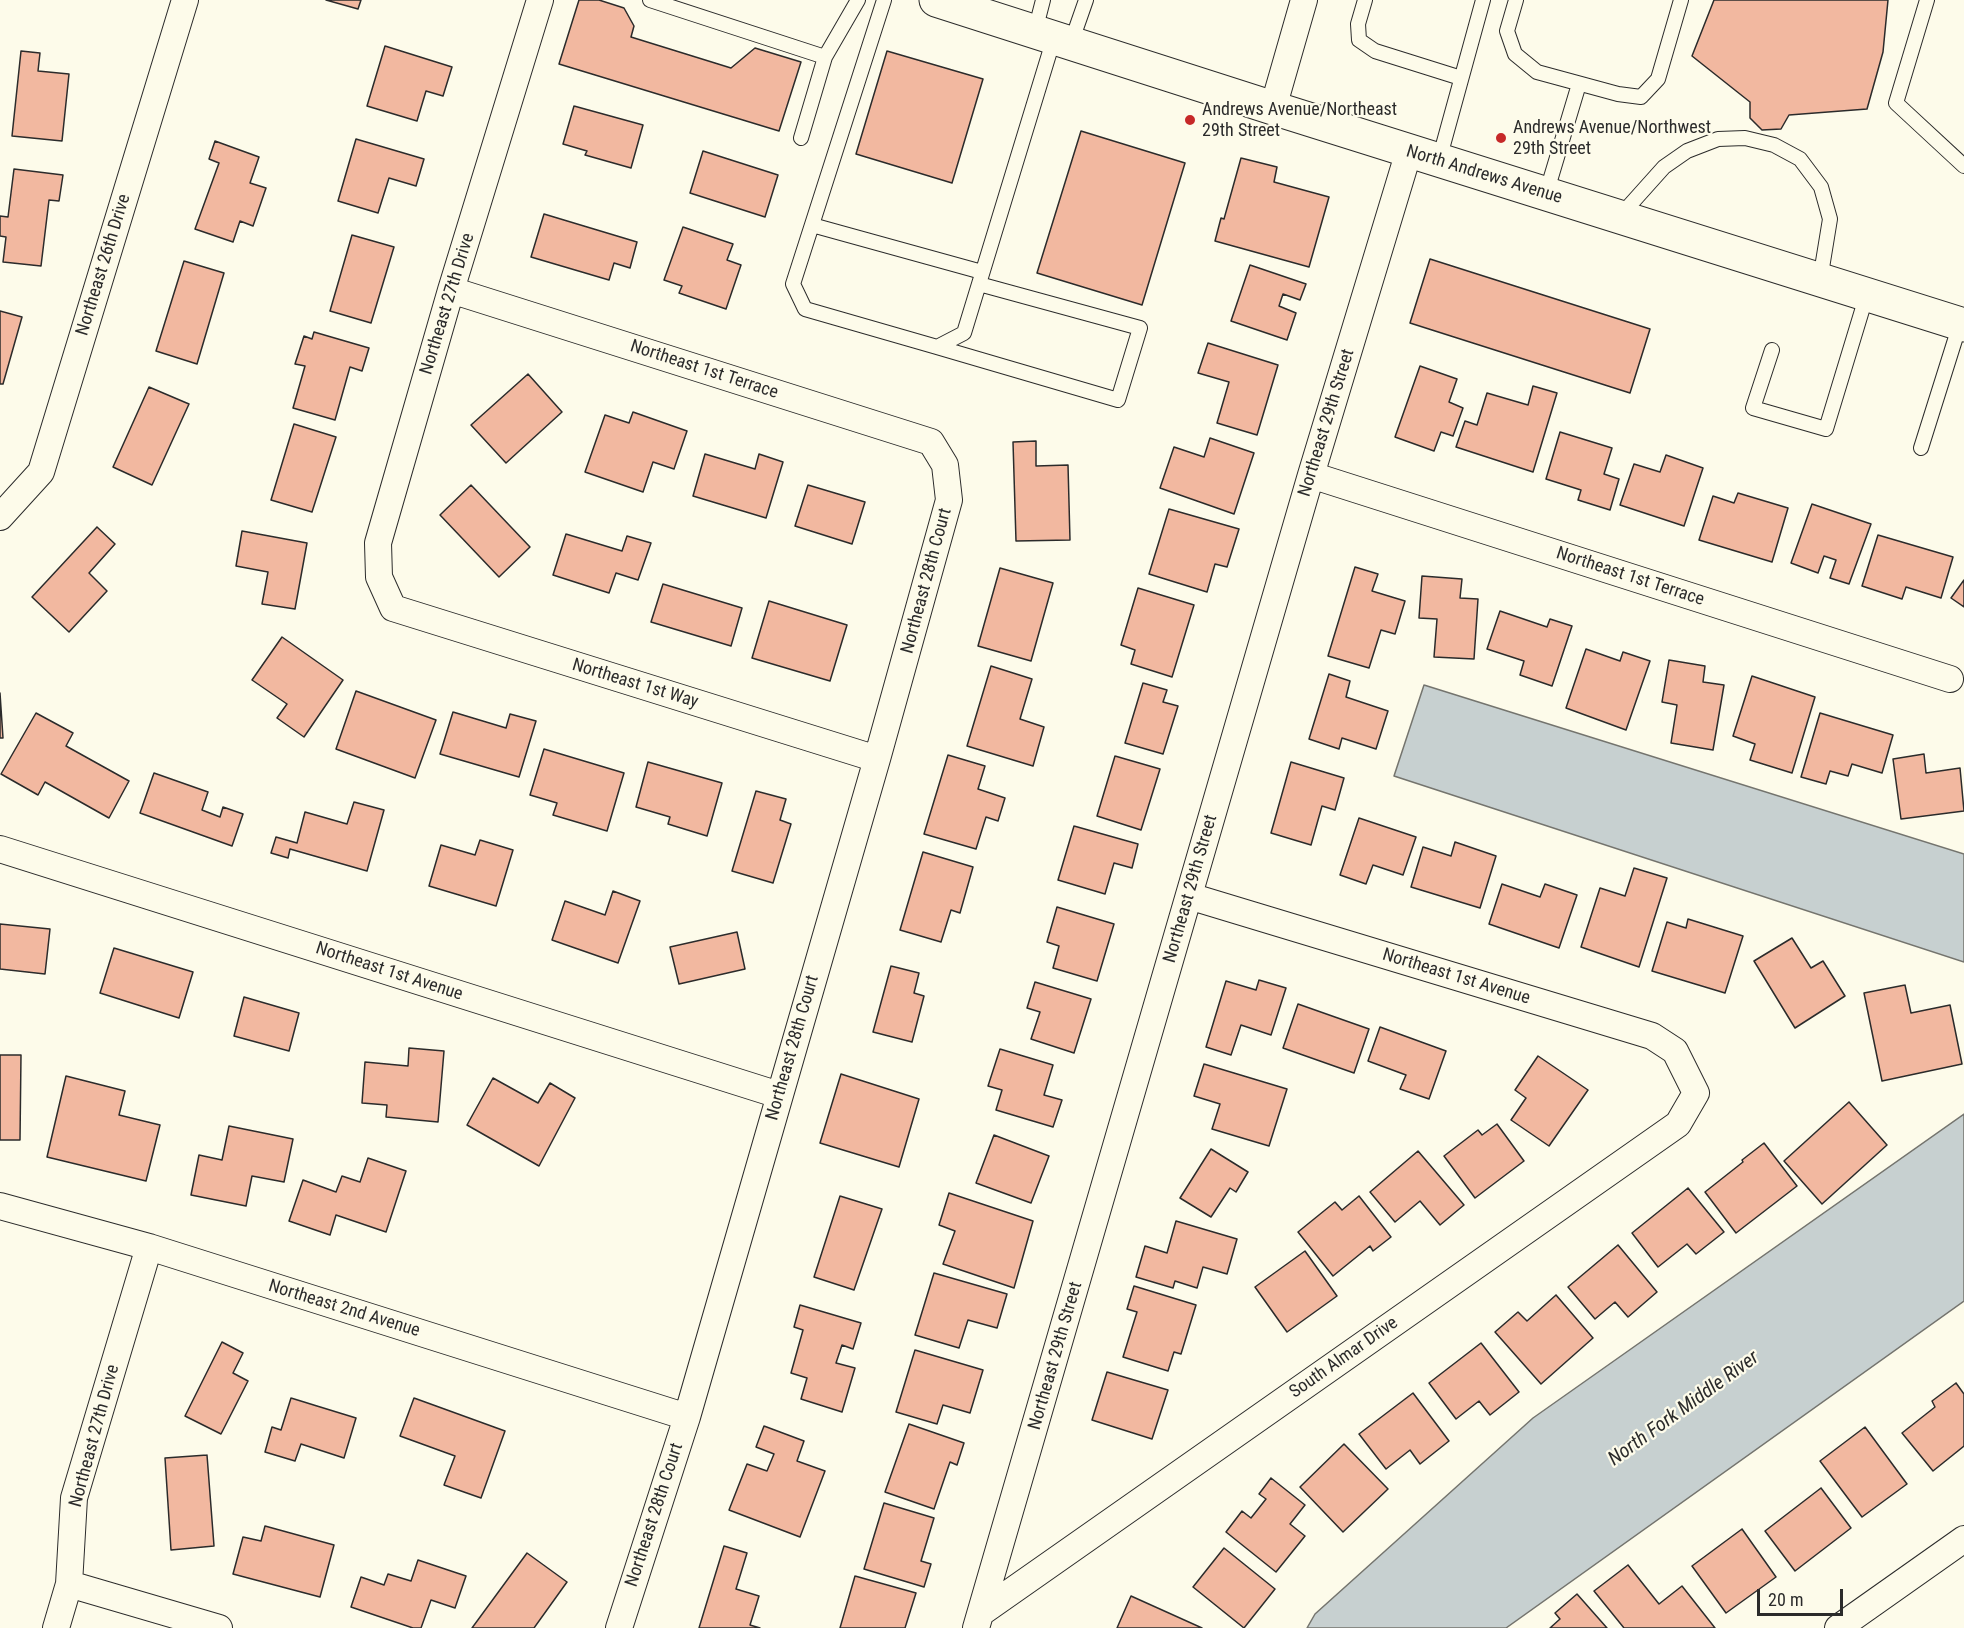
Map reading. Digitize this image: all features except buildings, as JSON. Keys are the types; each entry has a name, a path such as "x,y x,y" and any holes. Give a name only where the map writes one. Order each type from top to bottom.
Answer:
{"main road":[{"name":"North Andrews Avenue","path":"936,0 1962,325"}],"street":[{"name":"Northeast 26th Drive","path":"0,517 40,472 185,0"},
{"name":"Northeast 27th Drive","path":"393,608 380,577 378,543 451,290 540,0"},
{"path":"1273,108 1304,0"},
{"name":"Northeast 29th Street","path":"979,1620 1311,475 1424,156"},
{"name":"Northeast 1st Terrace","path":"451,290 931,442 945,465"},
{"name":"Northeast 28th Court","path":"619,1628 687,1417 878,759 949,500 945,465"},
{"name":"Northeast 1st Terrace","path":"1311,475 1950,679"},
{"name":"Northeast 1st Way","path":"393,608 878,759"},
{"name":"Northeast 1st Avenue","path":"0,849 779,1095"},
{"name":"Northeast 1st Avenue","path":"1189,896 1652,1036 1675,1051 1696,1093"},
{"name":"South Almar Drive","path":"979,1620 1678,1124 1696,1093"},
{"name":"Northeast 2nd Avenue","path":"0,1206 149,1247 687,1417"},
{"name":"Northeast 27th Drive","path":"56,1628 69,1584 74,1498 149,1247"},
{"path":"1838,1628 1964,1539"},
{"path":"69,1584 219,1628"}],"lane":[{"path":"650,0 825,57"},
{"path":"801,138 825,57 858,0"},
{"path":"812,225 1140,328 1118,400 805,309 793,284 884,0"},
{"path":"1043,0 1053,37"},
{"path":"936,346 964,333 1053,37 1086,0"},
{"path":"1365,0 1358,24 1359,40 1375,51 1461,78"},
{"path":"1424,156 1461,78 1483,0"},
{"path":"1516,0 1507,31 1515,54 1537,72 1618,94 1641,97 1658,79 1681,0"},
{"path":"1927,0 1896,103 1964,166"},
{"path":"1546,194 1580,84"},
{"path":"1619,217 1664,167 1687,151 1718,139 1745,138 1774,145 1800,159 1821,187 1830,219 1820,280"},
{"path":"1772,350 1753,408 1826,429 1867,294"},
{"path":"1921,448 1962,325"}],"water":[{"path":"1424,685 1964,854 1964,962 1394,776"},
{"name":"North Fork Middle River","path":"1964,1114 1964,1301 1506,1628 1307,1628 1315,1614 1533,1418"}],"place":[{"name":"Andrews Avenue/Northeast 29th Street","path":"1190,120"},
{"name":"Andrews Avenue/Northwest 29th Street","path":"1501,138"}]}
